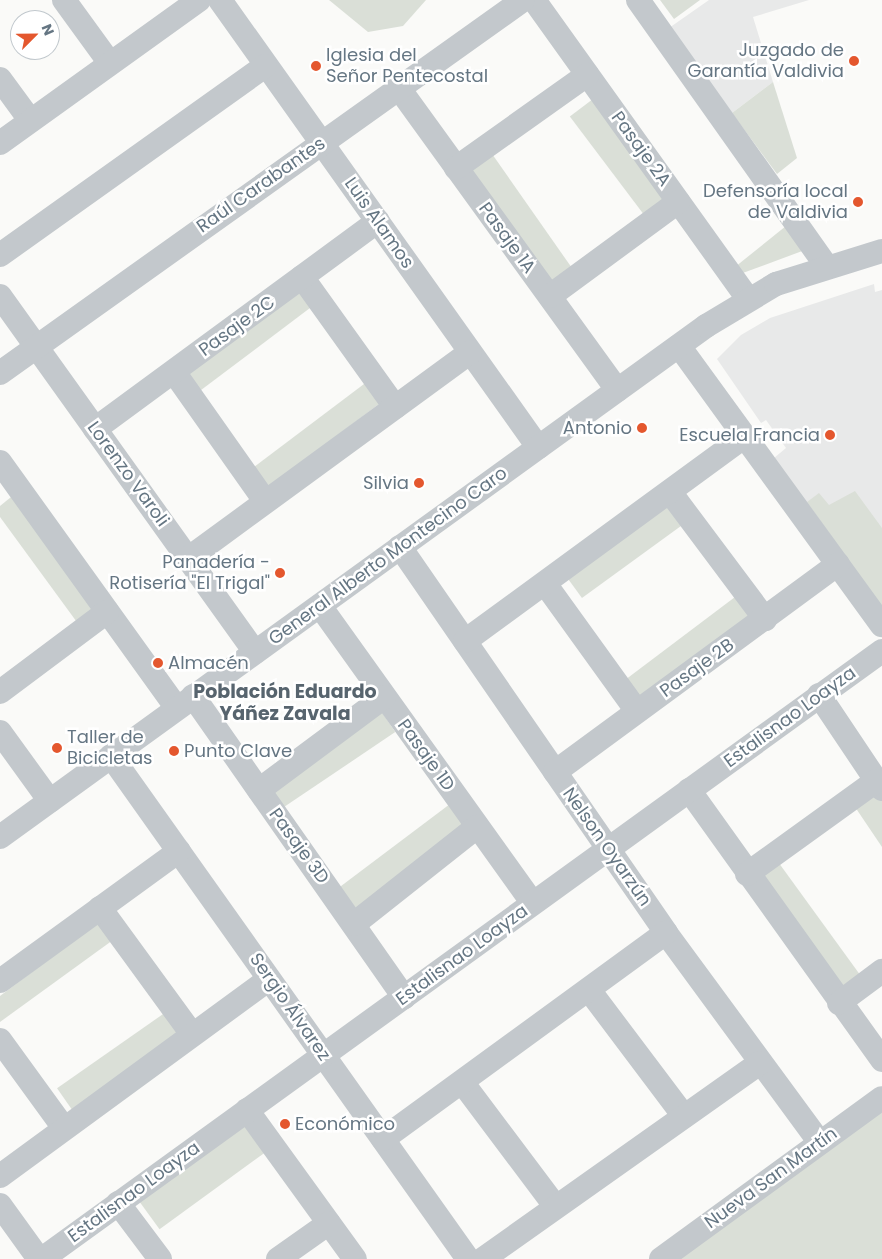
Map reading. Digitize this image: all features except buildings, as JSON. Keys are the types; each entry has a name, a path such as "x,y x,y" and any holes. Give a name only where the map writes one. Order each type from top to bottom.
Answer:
{"street":[{"path":"64,0 109,62"},
{"path":"0,143 109,62 199,0"},
{"name":"Luis Alamos","path":"220,0 538,447"},
{"name":"Raúl Carabantes","path":"0,372 522,0"},
{"name":"Pasaje 2A","path":"534,0 748,299"},
{"path":"638,0 826,266"},
{"path":"0,255 266,66"},
{"path":"456,168 587,74"},
{"path":"0,78 30,120"},
{"name":"Pasaje 1A","path":"398,87 617,390"},
{"path":"550,296 678,202"},
{"name":"Pasaje 2C","path":"95,429 378,222"},
{"name":"General Alberto Montecino Caro","path":"0,837 617,390 748,299 776,284 826,266 882,251"},
{"path":"302,278 395,407"},
{"name":"Lorenzo Varoli","path":"0,296 255,652"},
{"path":"679,346 882,626"},
{"path":"189,558 470,352"},
{"path":"174,372 265,501"},
{"path":"465,641 546,584 745,436"},
{"name":"Pasaje 3D","path":"0,462 8,489 107,612 259,790 404,997"},
{"path":"670,492 765,619"},
{"name":"Nelson Oyarzún","path":"400,548 666,933 820,1143"},
{"name":"Pasaje 2B","path":"555,772 838,564"},
{"path":"546,584 637,711"},
{"name":"Pasaje 1D","path":"320,606 533,903"},
{"path":"0,692 107,612"},
{"name":"Estalisnao Loayza","path":"40,1259 882,651"},
{"path":"747,874 879,785 820,695"},
{"path":"259,790 384,697"},
{"path":"0,732 50,801"},
{"name":"Sergio Álvarez","path":"111,756 468,1259"},
{"path":"689,790 839,1003 882,1060"},
{"path":"354,924 477,827"},
{"path":"0,981 178,851"},
{"path":"100,908 191,1033"},
{"path":"383,1139 666,933"},
{"path":"839,1003 882,971"},
{"path":"0,1176 191,1033 270,979"},
{"path":"590,990 684,1116"},
{"path":"0,1040 64,1128"},
{"path":"483,1259 760,1063"},
{"path":"462,1082 556,1207"},
{"name":"Nueva San Martín","path":"660,1259 882,1098"},
{"path":"248,1110 355,1259"},
{"path":"118,1204 160,1259"},
{"path":"0,1205 40,1259"},
{"path":"278,1259 329,1223"}],"shaded area":[{"path":"329,0 426,0 403,26 368,32"},
{"path":"660,0 700,0 674,19"},
{"path":"709,0 809,0 753,17 773,82 732,113 669,28"},
{"path":"773,82 797,158 777,174 732,113"},
{"path":"593,99 669,200 646,217 570,116"},
{"path":"490,151 574,271 551,287 467,167"},
{"path":"786,226 805,250 740,274 735,267"},
{"name":"Escuela Francia","path":"874,284 875,292 882,290 882,607 774,458 786,448 766,420 761,423 717,359 741,335 770,318"},
{"path":"299,290 312,307 197,393 185,376"},
{"path":"368,381 383,401 269,487 254,467"},
{"path":"855,491 882,528 882,607 807,502 819,493 829,505"},
{"path":"16,493 100,609 79,625 0,517 0,506"},
{"path":"667,504 682,525 582,598 567,577"},
{"path":"739,594 754,614 639,701 624,681"},
{"path":"379,708 395,732 279,810 263,786"},
{"path":"875,788 882,798 882,847 853,804"},
{"path":"450,804 468,828 358,911 340,887"},
{"path":"776,859 859,974 840,988 757,873"},
{"path":"100,921 113,940 0,1022 0,996"},
{"path":"166,1012 182,1035 73,1111 57,1088"},
{"path":"882,1105 882,1259 673,1259"},
{"path":"252,1120 272,1148 160,1229 140,1202"}],"place":[{"name":"Juzgado de Garantía Valdivia","path":"854,61"},
{"name":"Iglesia del Señor Pentecostal","path":"316,66"},
{"name":"Defensoría local de Valdivia","path":"858,202"},
{"name":"Antonio","path":"642,428"},
{"name":"Escuela Francia","path":"830,435"},
{"name":"Silvia","path":"419,483"},
{"name":"Panadería - Rotisería \"El Trigal\"","path":"280,573"},
{"name":"Almacén","path":"158,663"},
{"name":"Taller de Bicicletas","path":"57,748"},
{"name":"Punto Clave","path":"174,751"},
{"name":"Económico","path":"285,1124"}],"district":[{"name":"Población Eduardo Yáñez Zavala","path":"285,703"}]}
